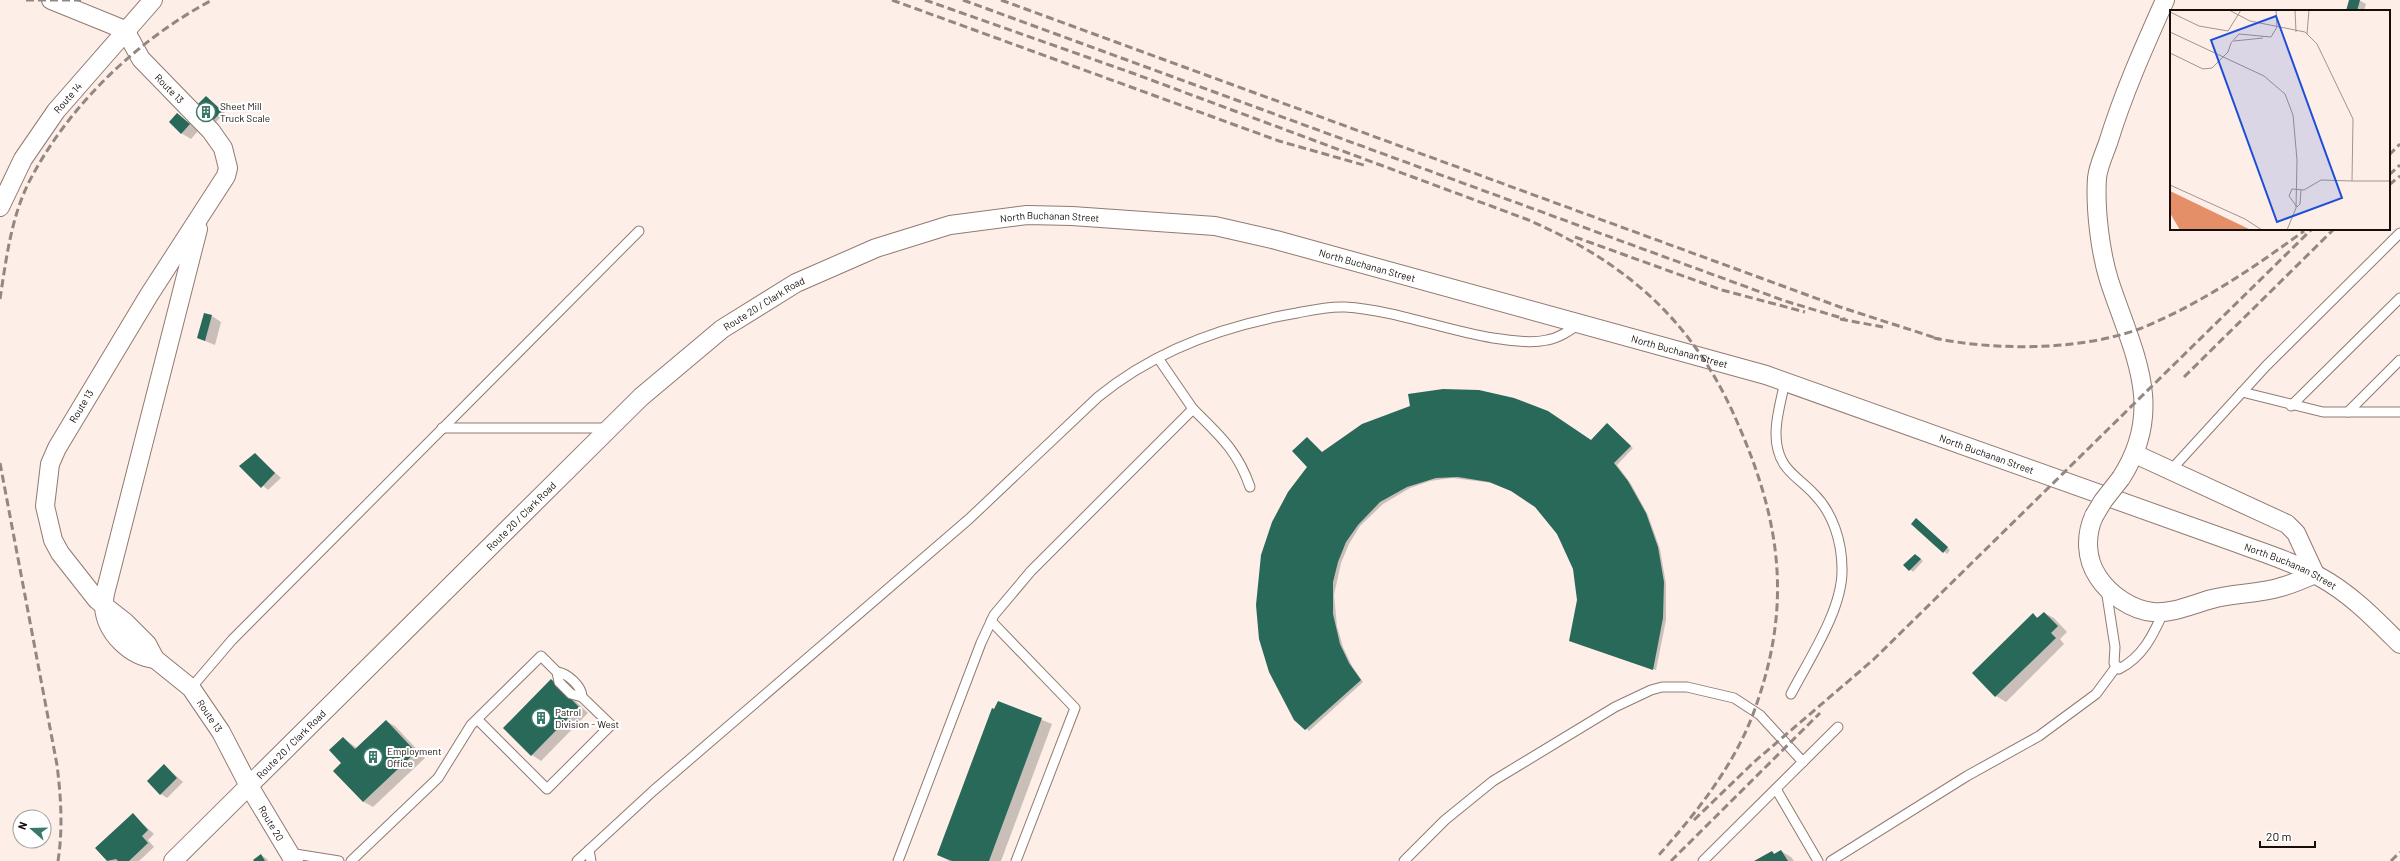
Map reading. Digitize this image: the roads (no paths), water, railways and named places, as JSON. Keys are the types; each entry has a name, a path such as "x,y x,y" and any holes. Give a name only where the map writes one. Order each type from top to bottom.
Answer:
{"street":[{"path":"51,0 125,30"},
{"name":"Route 14","path":"0,207 23,159 39,134 125,30 152,0"},
{"path":"2135,454 2287,524 2296,533 2315,574 2280,588 2218,597 2164,611 2152,612 2128,604 2106,588 2091,567 2088,550 2089,530 2094,516 2103,501 2121,478 2135,454 2145,416 2144,397 2135,354 2109,278 2100,231 2097,177 2120,102 2164,0"},
{"name":"Route 13","path":"125,30 141,59 211,131 223,148 227,163 226,176 73,419 50,464 45,506 53,540 78,578 103,606 108,624 117,637 138,654 155,659 191,688 221,732 249,786"},
{"name":"Route 13","path":"103,606 165,367 202,215"},
{"name":"North Buchanan Street","path":"915,234 950,225 1027,215 1163,220 1215,226 1276,240 1785,381 2230,540 2315,574 2348,595 2400,644"},
{"name":"Route 20 / Clark Road","path":"173,861 610,428 679,364 722,329 796,283 876,248 915,234"},
{"name":"Route 20","path":"249,786 291,857"}],"lane":[{"path":"191,688 232,640 639,230"},
{"path":"2171,470 2242,392 2400,233"},
{"path":"2292,406 2400,298"},
{"path":"577,861 653,790 762,695 970,519 1098,396 1113,384 1158,358 1196,340 1249,323 1329,308 1357,309 1472,334 1521,341 1555,338 1580,324"},
{"path":"1158,358 1193,409 1230,446 1242,465 1250,487"},
{"path":"2348,412 2400,360"},
{"path":"1785,381 1777,430 1778,450 1785,468 1825,506 1839,541 1842,570 1840,590 1829,621 1791,694"},
{"path":"2242,392 2292,406 2323,412 2400,412"},
{"path":"898,861 991,621 1002,605 1031,571 1193,409"},
{"path":"442,428 610,428"},
{"path":"1831,861 1967,776 2039,736 2096,694 2116,667 2106,588"},
{"path":"2116,667 2119,669 2129,664 2150,642 2164,611"},
{"path":"991,621 1075,708 1016,861"},
{"path":"351,861 438,778 471,725 477,719 541,656 557,672 557,679 563,686 572,694 582,697 611,725 546,789 477,719"},
{"path":"1404,861 1445,820 1497,778 1615,707 1651,690 1662,687 1687,687 1734,698 1760,715 1803,762"},
{"path":"1703,861 1838,727"},
{"path":"1776,789 1818,861"},
{"path":"589,850 591,861"},
{"path":"291,857 339,861"}],"railway":[{"path":"26,0 81,0"},
{"path":"0,299 13,225 23,196 45,154 64,127 84,102 131,55 184,16 212,0"},
{"path":"892,0 1279,141 1367,166"},
{"path":"925,0 1135,74 1526,219 1557,233 1601,258 1629,278 1658,303 1672,318 1698,351 1720,386 1738,424 1752,459 1764,494 1772,528 1776,562 1777,596 1775,630 1768,666 1749,724 1728,765 1702,803 1658,856"},
{"path":"963,0 1785,301 1845,319"},
{"path":"1001,0 1840,307 1939,339"},
{"path":"2390,154 2400,144"},
{"path":"2390,174 2400,165"},
{"path":"2390,184 2400,176"},
{"path":"1694,820 1754,762 1873,660 2311,230"},
{"path":"2184,377 2333,230"},
{"path":"1934,338 1958,342 2012,347 2068,344 2095,341 2120,335 2165,318 2207,296 2266,258 2304,231"},
{"path":"1575,237 1722,290 1805,312"},
{"path":"1840,319 1883,327"},
{"path":"0,463 57,765 61,813 61,837 58,861"},
{"path":"1671,861 1820,713"},
{"path":"2391,861 2400,852"}],"place":[{"name":"Sheet Mill Truck Scale","path":"206,112"},
{"name":"Patrol Division - West","path":"541,718"},
{"name":"Employment Office","path":"373,757"}]}
